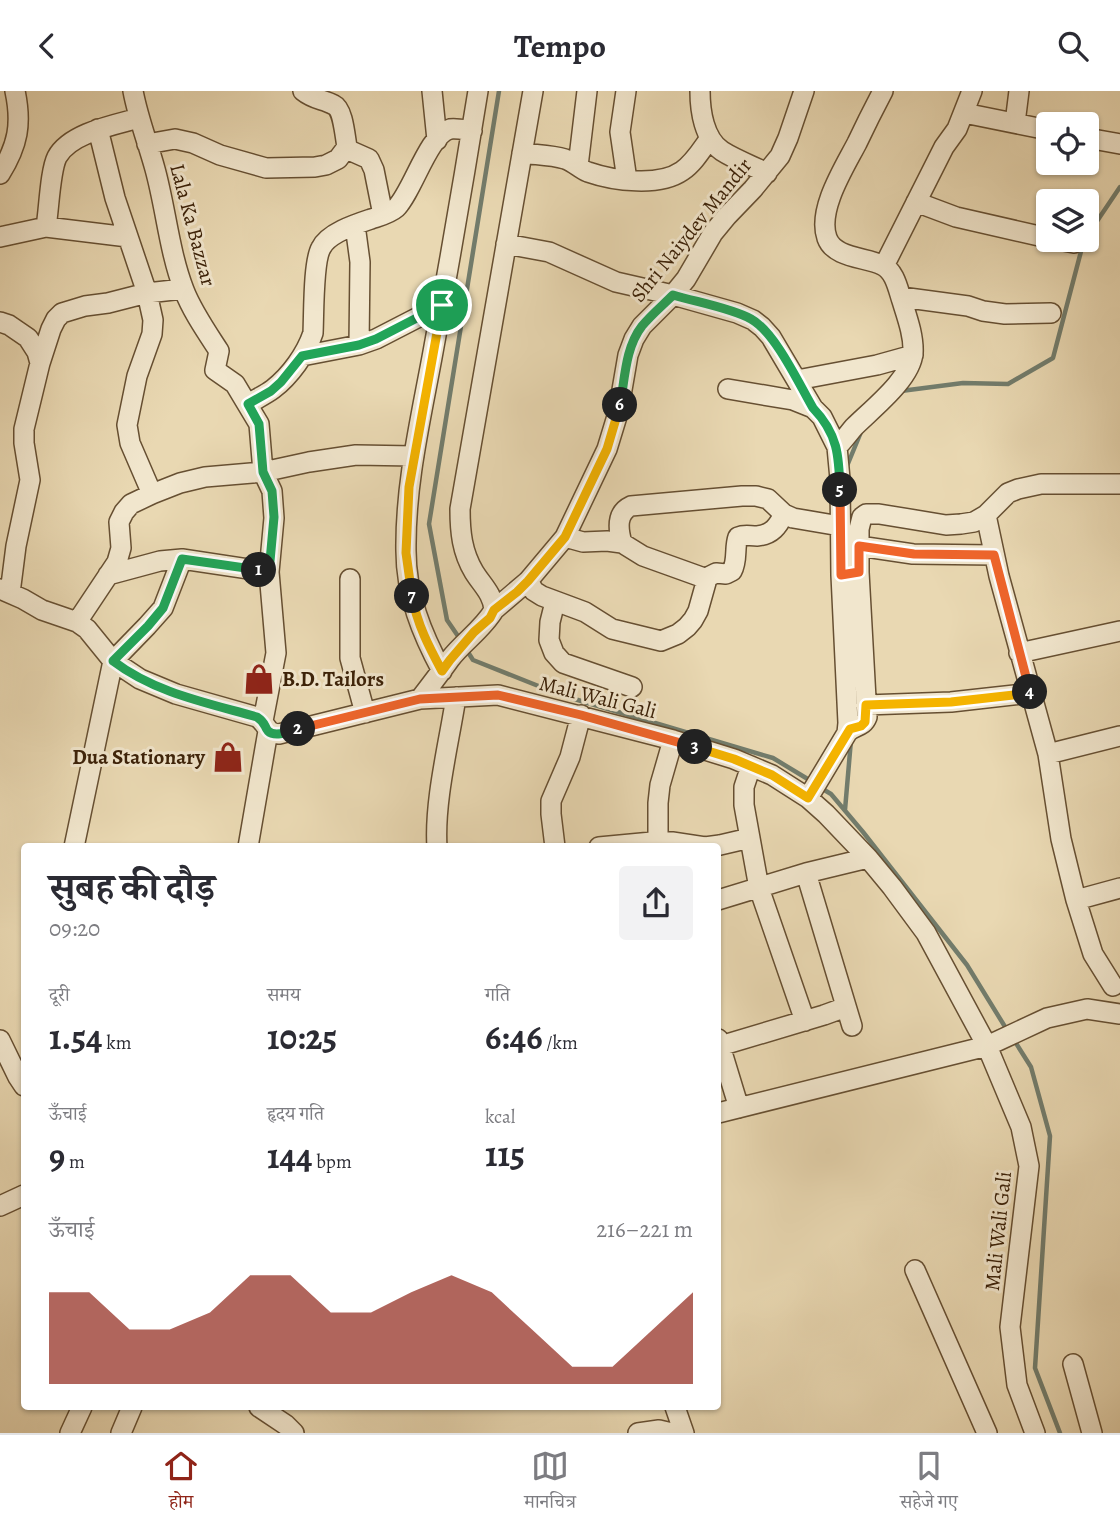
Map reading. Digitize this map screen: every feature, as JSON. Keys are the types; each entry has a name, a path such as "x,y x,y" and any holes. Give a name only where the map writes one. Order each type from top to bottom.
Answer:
{"street":[{"path":"0,174 17,140 20,121 15,91"},
{"name":"Lala Ka Bazzar","path":"133,91 155,169 183,289 202,326 219,351 215,370 236,384 259,424 263,472 272,491 274,517 269,572 276,653 249,843"},
{"path":"303,91 314,99 335,105 340,110 347,147 369,159 374,170 383,215"},
{"path":"432,91 437,140"},
{"path":"446,666 429,647 415,614 406,553 409,487 478,91"},
{"path":"494,610 491,596 464,552 460,532 460,509 533,91"},
{"path":"578,166 587,91"},
{"path":"626,91 620,132 626,180"},
{"path":"700,91 702,119 710,138 721,151 767,173"},
{"name":"Shri Naiydev Mandir","path":"420,699 474,632 490,618 494,610 528,581 565,537 607,449 618,413 628,355 634,339 642,326 686,279 713,233 780,156 804,91"},
{"path":"837,447 897,385 913,355 911,334 892,273 884,266 841,252 832,246 825,224 834,187 883,91"},
{"path":"884,266 964,113 972,91"},
{"path":"1015,123 1018,91"},
{"path":"964,113 1036,127"},
{"path":"46,227 56,160 62,150 98,129 139,118"},
{"path":"98,129 115,198 147,293 153,320 152,334 137,376 127,425 130,443 152,494"},
{"path":"248,404 281,382 309,345 313,333 317,261 320,248 327,239 393,211 437,140 448,129 472,131"},
{"path":"522,153 569,160 596,174 626,180 657,180 673,177 685,170 710,138"},
{"path":"147,144 175,139 266,168 326,165 338,159 347,147"},
{"path":"1099,140 1120,144"},
{"path":"916,202 956,217 1036,235"},
{"path":"355,225 360,262 359,345"},
{"path":"0,237 46,227 128,237"},
{"path":"506,243 549,252 616,282 673,295 753,320 771,337 813,408 822,417 837,447 841,526 850,574 867,717 865,722 852,729 812,793"},
{"path":"5,591 30,480 24,429 40,363 56,319 62,313 85,306 147,293 183,289"},
{"path":"901,297 1005,314 1051,313"},
{"path":"302,356 376,339 442,305"},
{"path":"0,322 28,338 40,363"},
{"path":"797,380 877,365 913,355"},
{"path":"728,389 793,400 813,408"},
{"path":"77,622 117,562 121,548 119,522 131,504 180,483 205,477 263,472 356,456 414,456"},
{"path":"852,729 848,723 850,574 859,546 862,517 866,514 879,514 946,525 961,524 974,522 986,515 1008,493 1018,489 1041,484 1120,484"},
{"path":"622,543 619,521 625,509 631,506 715,498 756,496 768,499 784,514 793,518 841,526"},
{"path":"528,581 534,591 585,612 612,629 661,642 678,634 693,620 710,576 732,571 738,537 768,534 784,514"},
{"path":"986,515 994,555 1048,754 1060,839 1076,900 1093,954 1116,983 1087,1009"},
{"path":"565,537 583,542 622,543 643,556 707,579"},
{"path":"859,546 914,554 994,555"},
{"path":"108,575 160,561 182,559 269,572"},
{"path":"75,843 113,661 163,608 182,559"},
{"path":"350,579 350,658 365,713"},
{"name":"Mali Wali Gali","path":"5,591 88,629 113,661 140,679 176,694 257,717 273,733 279,734 420,699 498,695 581,715 734,759 812,793 826,814 869,858 926,933 987,1046 1021,1127 1029,1166 1010,1327 1017,1385 1035,1433"},
{"path":"555,601 549,640 554,653 563,663 632,687"},
{"path":"1020,653 1120,631"},
{"path":"866,705 951,702 1031,693"},
{"path":"437,843 440,795 456,697"},
{"path":"555,843 551,801 570,757 581,715"},
{"path":"1048,754 1120,736"},
{"path":"658,842 660,785 673,740"},
{"path":"751,767 744,787 744,805 759,888 805,1021"},
{"path":"721,845 750,838"},
{"path":"646,843 679,843"},
{"path":"721,899 806,873 869,858"},
{"path":"721,1042 805,1021 849,1016 806,873"},
{"path":"1076,900 1120,888"},
{"path":"721,1112 987,1046 1047,1018 1087,1009 1120,1014"},
{"path":"0,1040 21,1082"},
{"path":"721,1049 739,1108"},
{"path":"0,1206 21,1196"},
{"path":"915,1270 987,1433"},
{"path":"1073,1364 1092,1433"},
{"path":"70,1433 81,1410"},
{"path":"121,1433 131,1410"},
{"path":"263,1410 286,1425 293,1433"},
{"path":"677,1410 684,1433"},
{"path":"638,1433 659,1430 672,1433"}],"waterway":[{"path":"460,639 447,620 429,524 499,91"},
{"path":"1099,218 1120,187"},
{"path":"901,391 963,383 1008,384 1053,358 1081,252"},
{"path":"847,466 861,432"},
{"path":"466,649 473,660 561,695 773,758 811,781"},
{"path":"845,810 851,740"},
{"path":"821,788 831,794 863,832 967,965 1007,1030"},
{"path":"1014,1040 1031,1067 1050,1136 1035,1368 1060,1433"}],"place":[{"name":"B.D. Tailors","path":"259,679"},
{"name":"Dua Stationary","path":"228,757"}],"route":[{"path":"673,295 737,313 762,327 831,432 837,447 840,479 841,575 859,572 859,546 914,554 994,555 1031,693 951,702 866,705 865,722 850,729 808,798 772,775 734,759 581,715 498,695 420,699 279,734 268,731 263,721 257,717 176,694 140,679 113,661 163,608 182,559 269,572 274,517 272,491 263,472 259,424 248,404 271,391 302,356 376,339 442,305 409,487 406,553 415,614 442,671 474,632 490,618 494,610 528,581 565,537 607,449 618,413 628,355 634,339 642,326 673,295"}]}
